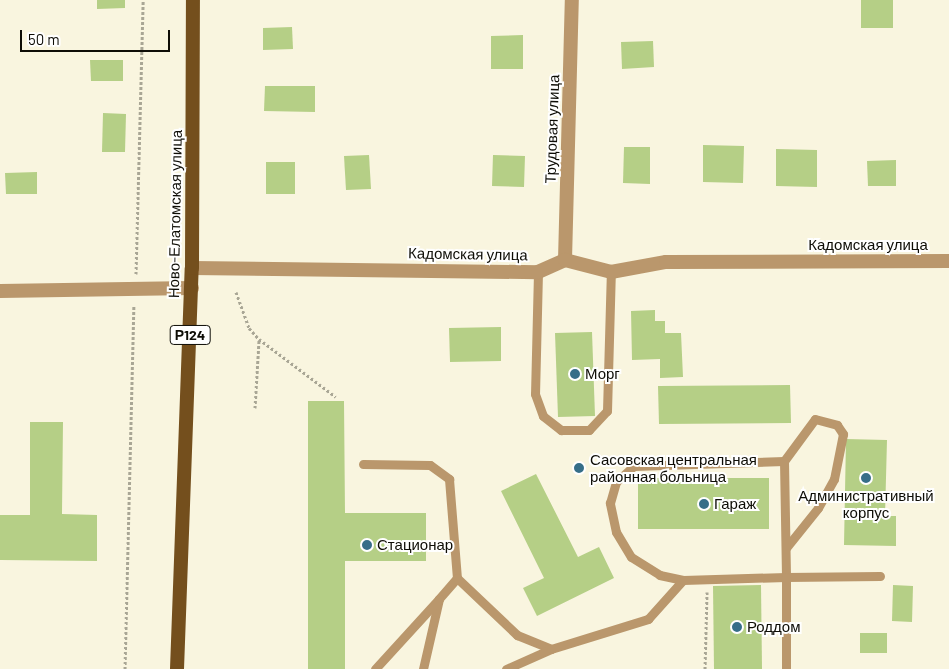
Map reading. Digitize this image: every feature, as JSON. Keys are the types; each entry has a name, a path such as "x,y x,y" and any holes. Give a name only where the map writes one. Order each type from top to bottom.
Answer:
{"main road":[{"name":"Ново-Елатомская улица","path":"177,669 192,288 193,0"}],"street":[{"name":"Трудовая улица","path":"565,260 572,0"},
{"name":"Кадомская улица","path":"192,268 538,272 565,260 611,272 666,262 949,261"},
{"path":"0,291 192,288"}],"lane":[{"path":"538,272 535,394 543,416 560,430 589,430 607,411 611,272"},
{"path":"786,548 818,508 834,479 843,434 837,424 815,418 784,461 786,669"},
{"path":"784,461 634,466 616,482 610,503 616,532 631,557 660,575 683,580 880,576"},
{"path":"363,464 430,466 449,479 457,578 518,635 551,649"},
{"path":"374,669 457,578"},
{"path":"506,669 551,649 648,619 683,580"},
{"path":"423,669 439,599"}],"path":[{"path":"124,669 129,370 135,290 143,0"},
{"path":"236,292 246,322 259,339 336,397"},
{"path":"255,408 259,339"},
{"path":"705,669 707,579"}],"building":[{"path":"97,0 125,0 125,8 97,9"},
{"path":"861,0 893,0 893,28 861,28"},
{"path":"292,27 293,49 263,50 263,28"},
{"path":"523,35 523,69 491,69 491,36"},
{"path":"653,41 654,67 622,69 621,42"},
{"path":"90,60 123,60 123,81 91,81"},
{"path":"265,86 315,86 315,112 264,111"},
{"path":"103,113 126,114 125,152 102,152"},
{"path":"703,145 744,146 743,183 703,182"},
{"path":"624,147 650,147 650,184 623,183"},
{"path":"776,149 817,150 817,187 776,186"},
{"path":"369,155 371,189 346,190 344,156"},
{"path":"493,155 525,156 524,187 492,186"},
{"path":"896,160 896,186 868,186 867,161"},
{"path":"266,162 295,162 295,194 266,194"},
{"path":"37,172 37,194 6,194 5,173"},
{"path":"655,310 655,321 665,321 665,333 681,333 683,377 660,378 660,359 632,360 631,311"},
{"path":"501,327 501,361 450,362 449,328"},
{"name":"Морг","path":"592,332 595,416 558,417 555,333"},
{"path":"790,385 791,423 659,424 658,386"},
{"name":"Стационар","path":"308,401 344,401 345,513 426,513 426,561 345,561 345,669 308,669"},
{"path":"30,422 63,422 62,514 97,515 97,561 0,560 0,515 30,515"},
{"name":"Административный корпус","path":"846,439 887,440 885,516 896,516 896,546 844,545"},
{"path":"536,474 578,557 599,547 614,578 537,616 523,588 544,578 501,491"},
{"name":"Гараж","path":"638,478 769,478 769,529 638,529"},
{"name":"Роддом","path":"761,585 762,669 714,669 713,586"},
{"path":"893,585 913,586 912,622 892,621"},
{"path":"860,633 887,633 887,653 860,653"}],"place":[{"name":"Морг","path":"575,374"},
{"name":"Сасовская центральная районная больница","path":"579,468"},
{"name":"Административный корпус","path":"866,478"},
{"name":"Гараж","path":"704,504"},
{"name":"Стационар","path":"367,545"},
{"name":"Роддом","path":"737,627"}]}
